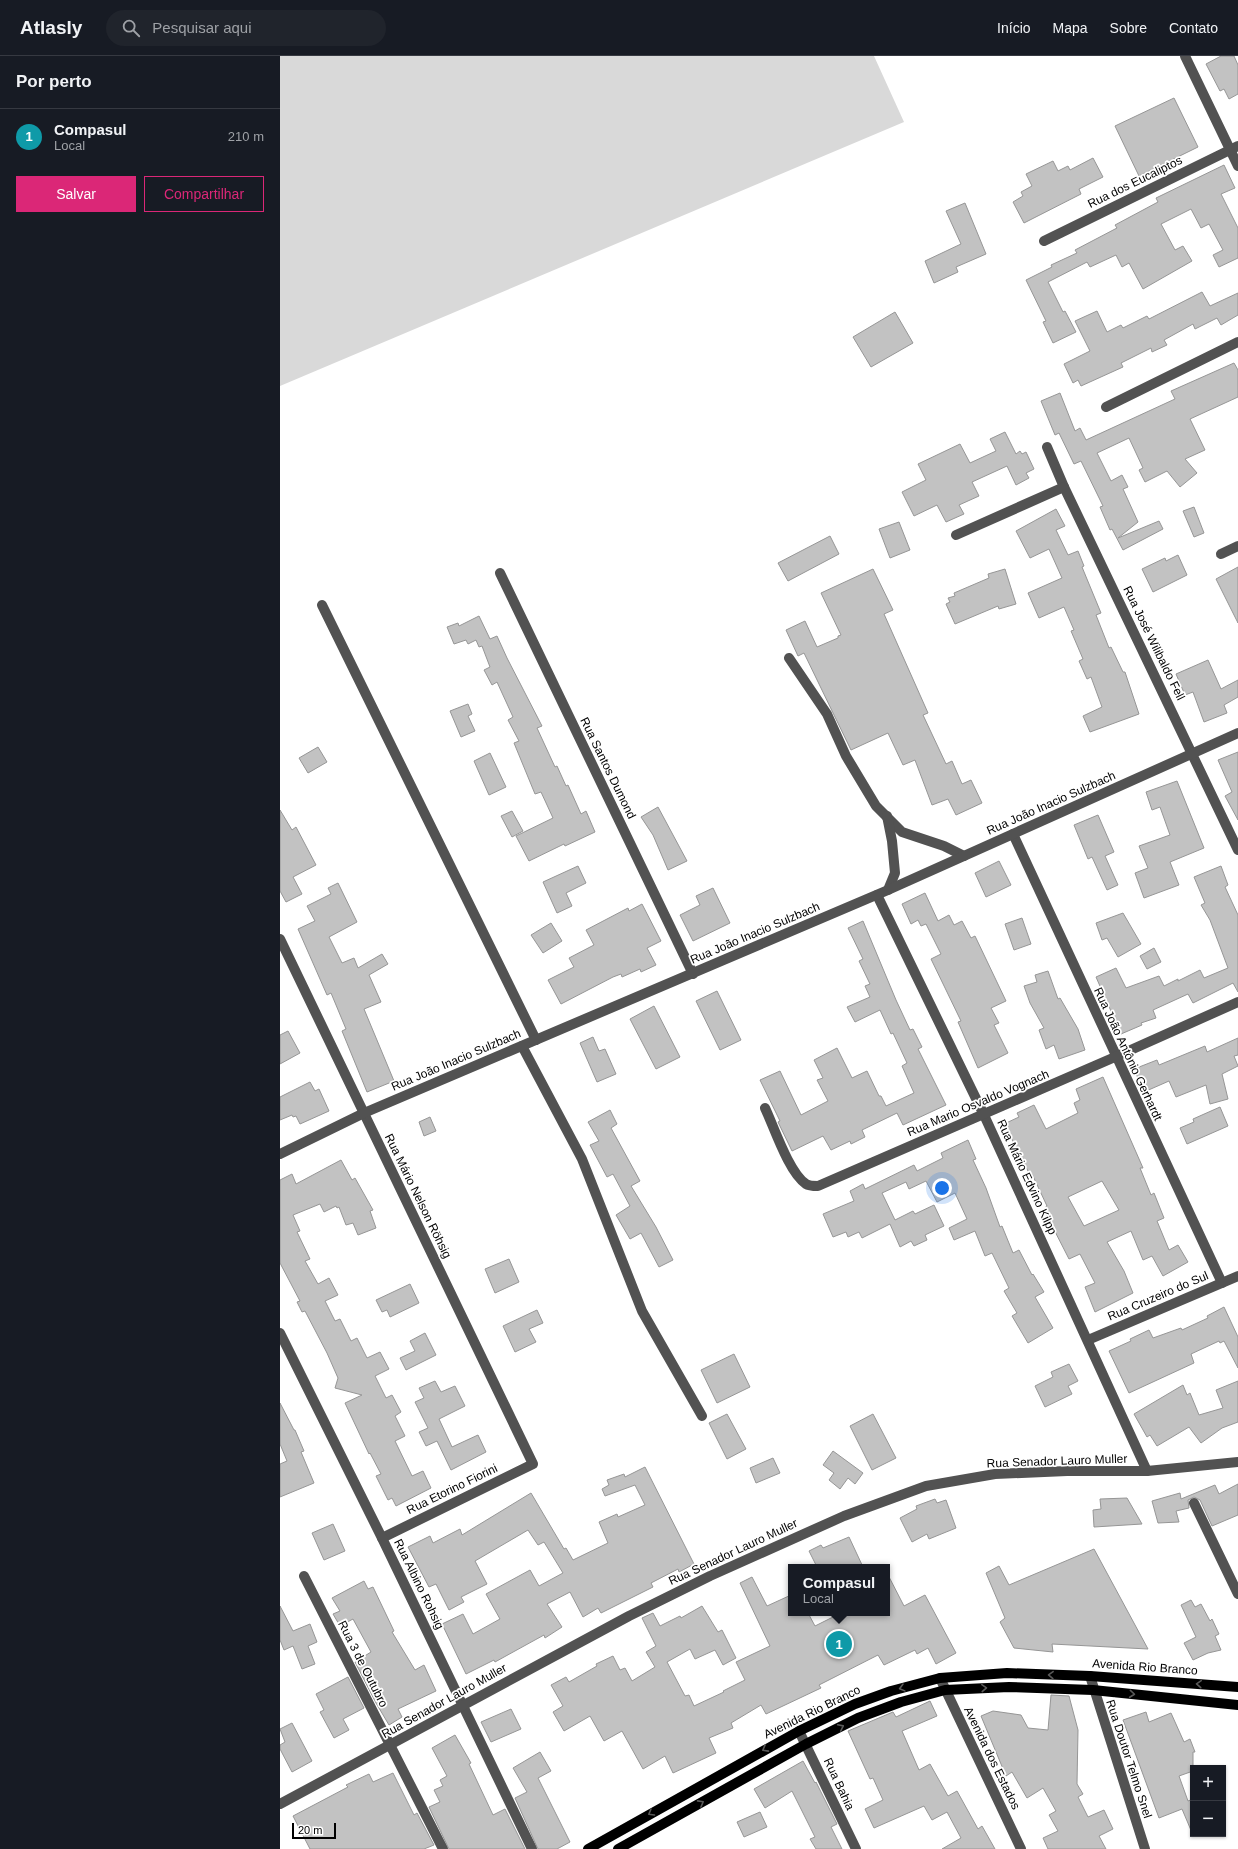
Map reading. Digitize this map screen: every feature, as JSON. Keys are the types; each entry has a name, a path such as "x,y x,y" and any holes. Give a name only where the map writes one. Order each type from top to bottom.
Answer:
{"main road":[{"name":"Avenida Rio Branco","path":"588,1849 799,1730 855,1704 891,1691 940,1678 1007,1673 1090,1676 1238,1687"},
{"path":"618,1849 806,1744 858,1718 901,1702 945,1690 1008,1687 1093,1690 1238,1705"}],"street":[{"path":"1185,56 1234,148 1238,166"},
{"name":"Rua dos Eucaliptos","path":"1044,241 1234,148"},
{"path":"1106,407 1238,342"},
{"name":"Rua José Wilibaldo Fell","path":"1048,447 1064,487 1238,850"},
{"path":"956,535 1064,487"},
{"path":"1221,554 1238,546"},
{"name":"Rua Santos Dumond","path":"500,573 693,974"},
{"path":"322,605 536,1040"},
{"path":"789,658 827,714 846,756 876,806 902,832 944,846 964,856"},
{"name":"Rua João Inacio Sulzbach","path":"280,1154 364,1114 877,895 1238,733"},
{"path":"887,816 892,840 895,873 888,890"},
{"name":"Rua João Antônio Gerhardt","path":"1013,834 1115,1057 1222,1283"},
{"name":"Rua Mário Edvino Kilpp","path":"877,895 984,1115 1147,1472"},
{"name":"Rua Mário Nelson Röhsig","path":"280,939 533,1464"},
{"name":"Rua Mario Osvaldo Vognach","path":"765,1108 792,1167 799,1178 808,1185 818,1186 984,1115 1238,1002"},
{"path":"522,1046 582,1159 642,1310 702,1416"},
{"name":"Rua Cruzeiro do Sul","path":"1088,1340 1238,1276"},
{"name":"Rua Albino Rohsig","path":"280,1333 382,1538 532,1849"},
{"name":"Rua Senador Lauro Muller","path":"280,1804 629,1616 710,1576 844,1516 926,1486 995,1474 1067,1471 1147,1472 1238,1462"},
{"name":"Rua Etorino Fiorini","path":"382,1538 533,1464"},
{"path":"1194,1503 1238,1594"},
{"name":"Rua 3 de Outubro","path":"304,1576 443,1849"},
{"name":"Rua Doutor Telmo Snel","path":"1090,1676 1093,1690 1145,1849"},
{"name":"Avenida dos Estados","path":"940,1678 1021,1849"},
{"name":"Rua Bahia","path":"799,1730 856,1849"}],"shaded area":[{"path":"280,56 874,56 904,122 280,386"}],"building":[{"path":"1221,56 1234,56 1238,65 1238,94 1229,99 1224,89 1220,91 1206,64"},
{"path":"1174,98 1198,147 1139,176 1115,126"},
{"path":"1093,158 1103,177 1079,189 1081,194 1024,223 1013,202 1023,196 1021,192 1032,186 1026,174 1053,161 1058,171 1068,166 1070,170"},
{"path":"1224,165 1235,188 1221,194 1238,228 1238,258 1219,267 1213,255 1223,250 1209,224 1201,228 1191,209 1161,224 1175,250 1183,246 1192,261 1143,289 1129,263 1122,267 1116,255 1090,267 1087,262 1048,282 1063,312 1065,311 1076,332 1053,343 1043,322 1046,321 1026,280 1052,267 1051,265 1077,253 1075,250 1117,228 1115,225 1158,202 1156,198"},
{"path":"965,203 986,254 956,267 958,272 934,283 925,261 961,244 946,211"},
{"path":"1202,292 1210,306 1238,293 1238,315 1221,325 1217,318 1195,329 1193,324 1164,340 1167,345 1152,352 1151,348 1121,363 1123,367 1081,386 1078,380 1073,383 1064,364 1090,351 1075,321 1097,311 1107,332 1121,325 1123,328 1147,316 1149,319"},
{"path":"895,312 913,343 871,367 853,337"},
{"path":"1234,363 1238,370 1238,397 1190,419 1205,450 1185,459 1197,473 1180,487 1167,471 1145,482 1139,470 1143,468 1129,438 1097,453 1111,481 1122,475 1128,487 1123,489 1138,522 1118,538 1159,521 1163,529 1123,550 1112,529 1110,530 1100,507 1103,506 1081,461 1074,464 1059,433 1055,435 1041,401 1060,393 1075,431 1080,428 1086,440 1175,399 1171,391"},
{"path":"1005,432 1016,454 1020,451 1022,454 1026,452 1034,469 1026,473 1029,478 1016,485 1007,466 972,482 979,496 959,505 964,514 946,522 937,505 914,516 902,492 926,480 918,464 960,444 970,463 996,451 990,439"},
{"path":"1194,507 1204,533 1194,537 1183,511"},
{"path":"1056,509 1065,526 1056,530 1068,555 1078,551 1084,566 1082,567 1101,613 1096,615 1109,648 1111,647 1123,672 1125,672 1139,714 1090,732 1083,716 1102,707 1091,677 1087,679 1079,661 1083,659 1071,631 1074,630 1064,607 1039,618 1028,593 1062,578 1049,549 1030,558 1016,531"},
{"path":"899,522 910,550 890,558 879,529"},
{"path":"830,536 839,554 788,581 778,563"},
{"path":"1178,555 1187,575 1153,592 1142,569 1165,558 1166,561"},
{"path":"1238,567 1238,623 1216,579"},
{"path":"873,569 893,610 884,614 928,713 923,715 946,764 952,761 962,784 971,780 982,803 956,815 948,799 932,805 915,760 903,765 888,733 851,750 804,653 798,656 786,630 805,621 817,647 838,638 838,636 841,635 821,593"},
{"path":"1005,569 1016,604 999,609 998,606 955,624 946,604 950,602 948,598 955,596 954,593 989,578 988,574"},
{"path":"479,616 490,639 497,636 542,726 537,728 555,767 557,766 566,786 568,785 581,814 586,811 595,832 565,846 564,844 529,861 516,836 553,818 541,792 535,794 514,743 519,741 508,720 513,717 497,682 492,685 484,670 490,667 482,646 479,647 476,640 468,644 466,640 454,644 447,627 458,623 459,626"},
{"path":"1208,660 1221,689 1238,680 1238,697 1224,705 1227,713 1204,722 1193,692 1185,695 1176,674"},
{"path":"468,704 472,714 468,716 475,731 461,737 450,711"},
{"path":"318,747 327,762 308,773 299,758"},
{"path":"1238,752 1238,820 1225,796 1232,792 1218,760"},
{"path":"490,753 506,787 489,795 474,761"},
{"path":"1177,781 1204,848 1170,862 1179,885 1144,898 1135,873 1148,868 1139,846 1170,835 1160,807 1152,810 1146,792"},
{"path":"658,807 687,861 668,870 653,835 641,817"},
{"path":"280,810 292,830 296,827 316,865 293,877 302,894 286,902 280,891"},
{"path":"512,811 523,831 512,837 501,816"},
{"path":"1098,815 1114,852 1105,856 1118,885 1107,890 1092,857 1088,859 1074,825"},
{"path":"999,861 1011,885 986,897 975,873"},
{"path":"578,866 586,883 566,893 572,906 557,913 543,882"},
{"path":"1221,866 1228,885 1225,887 1238,915 1238,992 1233,983 1193,1003 1188,994 1153,1010 1156,1018 1141,1023 1142,1025 1121,1034 1096,977 1116,968 1126,988 1159,976 1164,986 1200,970 1204,978 1228,968 1210,920 1201,905 1205,903 1194,877"},
{"path":"338,883 357,922 329,937 342,963 354,958 358,968 382,954 388,964 369,975 381,1002 364,1009 394,1081 367,1092 342,1031 346,1029 331,993 327,995 298,929 315,921 307,906 331,894 328,888"},
{"path":"713,888 730,923 693,941 680,915 700,905 696,896"},
{"path":"925,893 938,921 949,915 954,925 962,921 971,938 975,936 1006,1001 991,1008 999,1023 994,1025 1008,1053 978,1068 958,1022 961,1021 931,959 941,954 926,924 921,926 918,920 911,924 902,904"},
{"path":"642,904 661,941 647,948 656,965 641,972 640,969 622,977 621,974 613,977 561,1004 548,980 574,967 569,958 594,945 586,930 628,908 629,911"},
{"path":"1123,913 1141,944 1118,957 1107,938 1102,940 1096,923"},
{"path":"1022,918 1031,944 1014,950 1005,924"},
{"path":"863,921 910,1030 913,1029 922,1047 918,1049 946,1105 903,1125 897,1113 862,1130 865,1137 851,1144 850,1141 831,1150 823,1136 792,1151 778,1122 780,1121 760,1080 780,1071 801,1115 828,1101 817,1080 823,1078 814,1060 837,1048 852,1078 867,1071 879,1096 881,1096 886,1106 914,1093 902,1066 907,1063 880,1010 855,1022 847,1007 870,997 865,986 870,984 859,961 863,959 848,928"},
{"path":"551,923 562,941 543,953 531,935"},
{"path":"1154,948 1161,962 1147,969 1140,956"},
{"path":"1048,971 1058,999 1060,998 1078,1029 1085,1050 1059,1059 1054,1045 1046,1049 1039,1030 1044,1028 1030,1003 1024,986 1037,982 1035,975"},
{"path":"717,991 741,1040 720,1050 696,1001"},
{"path":"654,1006 680,1057 656,1069 630,1019"},
{"path":"288,1031 300,1053 280,1064 280,1035"},
{"path":"593,1037 599,1051 605,1049 616,1074 597,1082 580,1043"},
{"path":"1238,1038 1238,1055 1234,1056 1238,1066 1222,1074 1228,1099 1210,1104 1206,1085 1176,1097 1169,1081 1144,1092 1134,1069 1157,1060 1159,1065 1205,1046 1207,1052"},
{"path":"1103,1077 1143,1168 1140,1168 1151,1195 1154,1193 1164,1218 1157,1221 1169,1250 1178,1245 1188,1262 1163,1276 1152,1256 1143,1260 1131,1231 1107,1242 1124,1271 1133,1293 1095,1312 1085,1287 1095,1283 1080,1254 1069,1259 1045,1212 1048,1210 1047,1206 1032,1174 1030,1175 1004,1124 1019,1117 1017,1113 1034,1105 1046,1129 1078,1113 1074,1103 1080,1100 1076,1089","holes":["1102,1181 1119,1210 1084,1226 1068,1197"]},
{"path":"310,1082 315,1091 319,1089 329,1111 300,1124 296,1116 293,1117 292,1115 280,1120 280,1097"},
{"path":"1220,1107 1228,1126 1187,1144 1180,1128 1194,1122 1193,1119"},
{"path":"610,1110 617,1124 611,1128 640,1181 631,1186 656,1227 673,1260 659,1267 641,1233 630,1239 616,1215 630,1206 613,1174 607,1177 590,1145 599,1141 588,1122"},
{"path":"430,1117 436,1131 424,1136 419,1122"},
{"path":"968,1140 976,1159 973,1160 986,1188 1000,1227 1002,1226 1013,1253 1019,1250 1032,1275 1033,1274 1044,1292 1035,1297 1053,1328 1028,1343 1012,1316 1017,1313 1004,1291 1009,1288 992,1253 985,1256 975,1231 954,1240 949,1228 967,1219 955,1193 937,1202 926,1181 909,1189 906,1182 882,1193 895,1220 913,1211 915,1214 934,1205 944,1226 925,1235 927,1240 914,1246 911,1241 900,1247 890,1224 862,1238 859,1232 848,1237 846,1232 833,1237 823,1214 854,1201 850,1191 863,1184 865,1189 914,1165 917,1171 943,1158 941,1153"},
{"path":"341,1160 352,1180 355,1178 373,1210 370,1211 376,1228 358,1235 353,1223 346,1225 339,1207 337,1208 336,1206 324,1212 320,1204 293,1215 300,1231 297,1232 310,1259 305,1261 318,1284 329,1278 338,1295 325,1301 335,1321 340,1319 351,1341 357,1338 367,1358 380,1352 389,1369 375,1376 386,1398 392,1395 401,1412 395,1416 405,1436 395,1441 412,1476 423,1471 431,1488 396,1506 392,1498 388,1500 376,1476 381,1474 370,1453 369,1454 345,1403 362,1395 335,1388 338,1378 327,1353 305,1311 302,1312 297,1302 300,1301 280,1263 280,1180 292,1174 296,1184"},
{"path":"509,1259 519,1282 495,1293 485,1269"},
{"path":"410,1284 419,1303 390,1317 387,1310 382,1312 376,1300"},
{"path":"1224,1307 1238,1337 1238,1368 1224,1341 1220,1343 1219,1341 1191,1354 1194,1363 1129,1393 1109,1351 1131,1341 1130,1339 1149,1330 1153,1338 1181,1328 1182,1330 1208,1318 1207,1316"},
{"path":"537,1310 543,1323 529,1329 536,1342 515,1352 503,1326"},
{"path":"425,1333 436,1355 406,1370 400,1358 415,1351 410,1341"},
{"path":"734,1354 750,1387 717,1403 701,1370"},
{"path":"1069,1364 1078,1381 1068,1386 1072,1394 1045,1407 1035,1386 1053,1377 1051,1372"},
{"path":"435,1381 441,1392 455,1386 465,1406 439,1419 452,1447 478,1435 486,1452 451,1470 437,1441 426,1446 419,1432 428,1428 415,1402 424,1398 419,1388"},
{"path":"1238,1381 1238,1422 1222,1428 1201,1443 1189,1427 1157,1446 1150,1435 1147,1437 1134,1414 1183,1385 1187,1395 1190,1393 1199,1415 1223,1408 1216,1390"},
{"path":"280,1403 295,1430 304,1451 301,1452 314,1483 280,1497 280,1464 287,1461 280,1444"},
{"path":"727,1414 746,1449 727,1459 709,1423"},
{"path":"873,1414 896,1458 872,1470 850,1426"},
{"path":"833,1451 863,1473 855,1484 848,1478 840,1489 829,1480 834,1473 823,1465"},
{"path":"773,1458 780,1473 756,1483 750,1468"},
{"path":"645,1467 694,1564 679,1572 678,1569 651,1583 653,1587 601,1613 598,1608 583,1617 570,1592 547,1604 562,1627 545,1638 544,1635 495,1662 494,1660 466,1674 442,1624 463,1614 473,1634 500,1619 486,1594 530,1570 539,1586 563,1573 544,1542 538,1545 528,1530 475,1561 487,1584 461,1597 464,1602 449,1610 436,1584 429,1587 408,1547 430,1536 433,1543 460,1529 462,1535 531,1493 564,1549 566,1548 573,1560 608,1543 599,1522 617,1514 618,1517 645,1505 635,1485 605,1496 602,1489 609,1485 607,1480 624,1474 625,1477"},
{"path":"1238,1484 1238,1515 1212,1526 1200,1500 1194,1497 1188,1500 1189,1508 1176,1511 1179,1522 1158,1523 1152,1501 1180,1493 1181,1499 1215,1485 1219,1494"},
{"path":"1127,1498 1142,1524 1094,1527 1093,1510 1101,1509 1100,1499"},
{"path":"935,1499 937,1503 946,1500 956,1528 929,1539 927,1534 912,1542 900,1518 917,1509 916,1506"},
{"path":"333,1524 345,1551 324,1560 312,1533"},
{"path":"849,1537 862,1564 816,1564 809,1551 821,1545 823,1548"},
{"path":"1094,1549 1148,1649 1052,1644 1053,1652 1014,1648 1000,1622 1005,1618 986,1573 999,1566 1009,1585"},
{"path":"752,1577 767,1606 788,1596 788,1616 810,1616 815,1626 835,1616 890,1616 890,1579 904,1606 925,1595 956,1653 936,1664 928,1648 917,1654 915,1650 884,1665 878,1655 819,1685 821,1688 766,1714 761,1705 731,1723 733,1728 709,1738 716,1753 673,1773 665,1756 643,1769 622,1731 604,1741 590,1716 564,1731 553,1712 563,1706 551,1685 566,1677 569,1682 597,1666 596,1664 613,1656 620,1670 625,1668 632,1681 655,1667 646,1652 656,1646 642,1618 653,1613 660,1626 680,1616 681,1618 702,1606 718,1632 722,1630 736,1658 723,1665 715,1650 695,1659 690,1649 667,1662 685,1696 689,1695 694,1706 745,1680 736,1662 770,1646 740,1583"},
{"path":"364,1581 368,1589 373,1587 394,1631 392,1632 415,1670 424,1665 436,1691 398,1709 402,1717 389,1725 355,1662 371,1652 353,1619 340,1626 333,1614 340,1611 332,1598"},
{"path":"1191,1600 1195,1607 1201,1604 1210,1621 1212,1619 1219,1634 1215,1636 1221,1650 1208,1653 1193,1660 1184,1643 1196,1637 1181,1605"},
{"path":"280,1606 293,1631 310,1624 317,1642 308,1646 315,1664 302,1669 293,1646 284,1650 280,1640"},
{"path":"348,1677 364,1708 343,1719 349,1730 334,1738 320,1712 324,1710 316,1694"},
{"path":"1051,1695 1069,1696 1078,1730 1077,1784 1083,1794 1078,1797 1088,1817 1104,1810 1113,1829 1099,1836 1106,1849 1048,1849 1043,1838 1058,1831 1049,1815 1056,1811 1043,1788 1027,1798 1012,1772 1006,1776 981,1716 993,1711 1021,1715 1028,1728 1048,1730"},
{"path":"930,1701 937,1716 902,1731 919,1770 930,1764 948,1796 957,1791 978,1829 982,1826 995,1849 942,1849 961,1838 947,1812 932,1820 924,1806 874,1828 865,1809 883,1800 873,1778 870,1779 848,1731 893,1712 896,1717"},
{"path":"511,1709 521,1729 491,1742 481,1722"},
{"path":"1146,1712 1149,1722 1171,1713 1184,1742 1190,1739 1195,1752 1193,1752 1193,1765 1190,1765 1190,1772 1179,1776 1188,1801 1190,1800 1190,1828 1182,1809 1159,1818 1123,1720"},
{"path":"292,1723 312,1761 292,1772 280,1749 280,1745 285,1742 280,1729"},
{"path":"455,1735 471,1763 469,1764 493,1815 505,1809 525,1849 449,1849 429,1807 440,1802 434,1790 443,1786 440,1780 447,1776 432,1748"},
{"path":"540,1752 551,1771 538,1778 570,1842 557,1849 538,1849 515,1798 527,1792 513,1768"},
{"path":"803,1761 815,1783 816,1782 837,1824 831,1827 842,1849 816,1849 810,1839 815,1837 792,1791 765,1808 754,1789"},
{"path":"393,1773 414,1815 417,1813 434,1845 424,1849 310,1849 293,1816 348,1787 346,1785 369,1774 373,1782"},
{"path":"760,1812 767,1827 744,1837 737,1822"}],"place":[{"name":"Compasul","path":"839,1644"}]}
